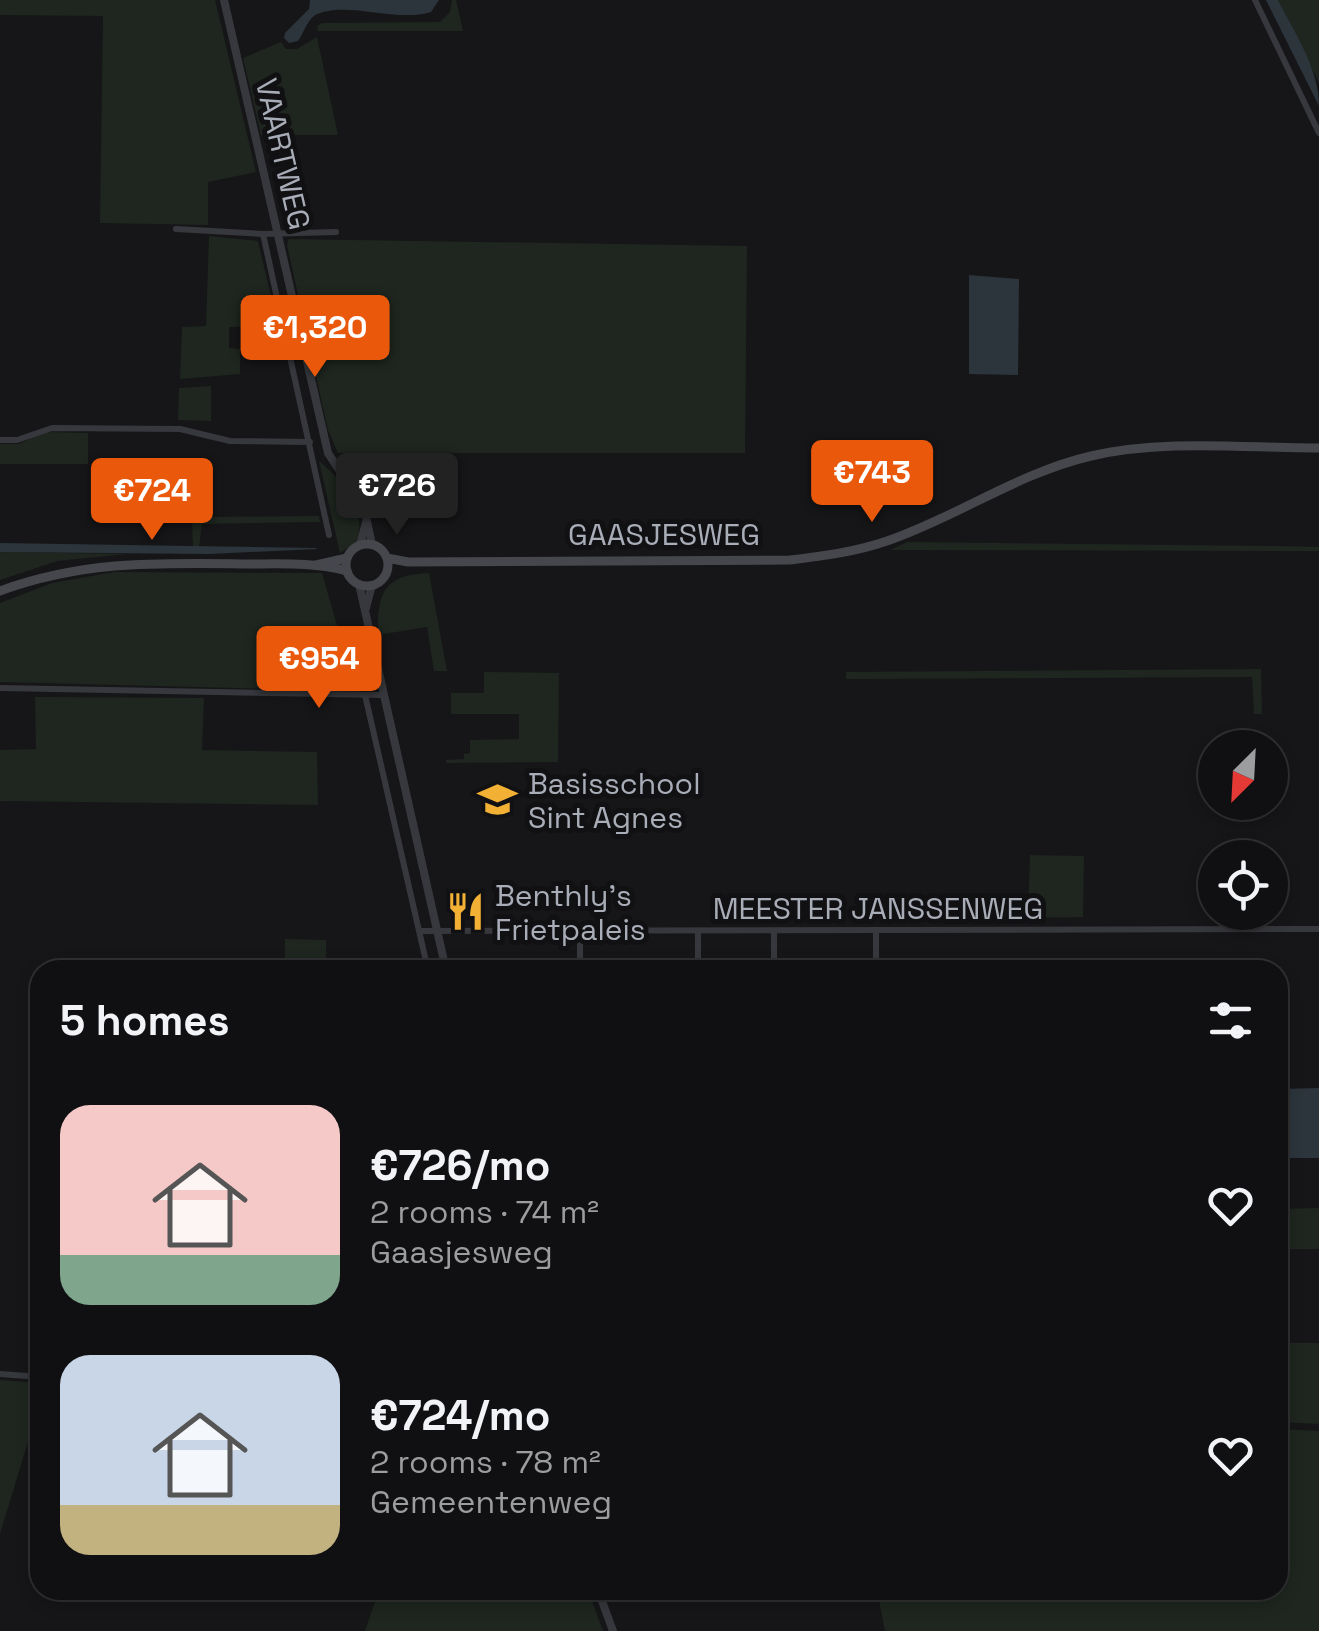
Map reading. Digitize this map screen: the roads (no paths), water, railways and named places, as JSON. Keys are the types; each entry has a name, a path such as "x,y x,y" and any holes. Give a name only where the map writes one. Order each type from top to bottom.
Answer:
{"main road":[{"name":"GAASJESWEG","path":"387,558 408,562 790,560 827,556 886,541 1034,474 1090,456 1144,447 1319,448"},
{"path":"0,591 51,574 104,564 316,565 347,572 359,584 372,586 388,570 387,558 372,544 360,545 347,558 316,565"},
{"path":"347,558 347,572"},
{"name":"GAASJESWEG","path":"388,570 408,562"}],"street":[{"name":"VAARTWEG","path":"224,0 324,435 334,466 364,508 372,544"},
{"path":"1255,0 1319,133"},
{"path":"176,229 263,234 336,232"},
{"name":"VAARTWEG","path":"263,234 329,536"},
{"path":"0,440 17,440 52,428 180,429 230,441 310,440 324,435"},
{"path":"360,545 366,522"},
{"path":"359,584 444,960"},
{"path":"366,608 372,586"},
{"path":"0,688 383,695"},
{"path":"365,695 426,960"},
{"name":"MEESTER JANSSENWEG","path":"438,930 1319,929"},
{"path":"420,931 438,930"},
{"path":"580,930 580,960"},
{"path":"876,930 876,960"},
{"path":"698,931 698,960"},
{"path":"774,931 774,960"},
{"path":"0,1374 30,1376"},
{"path":"602,1600 613,1631"}],"place":[{"name":"Basisschool Sint Agnes","path":"498,800"},
{"name":"Benthly's Frietpaleis","path":"465,912"}]}
